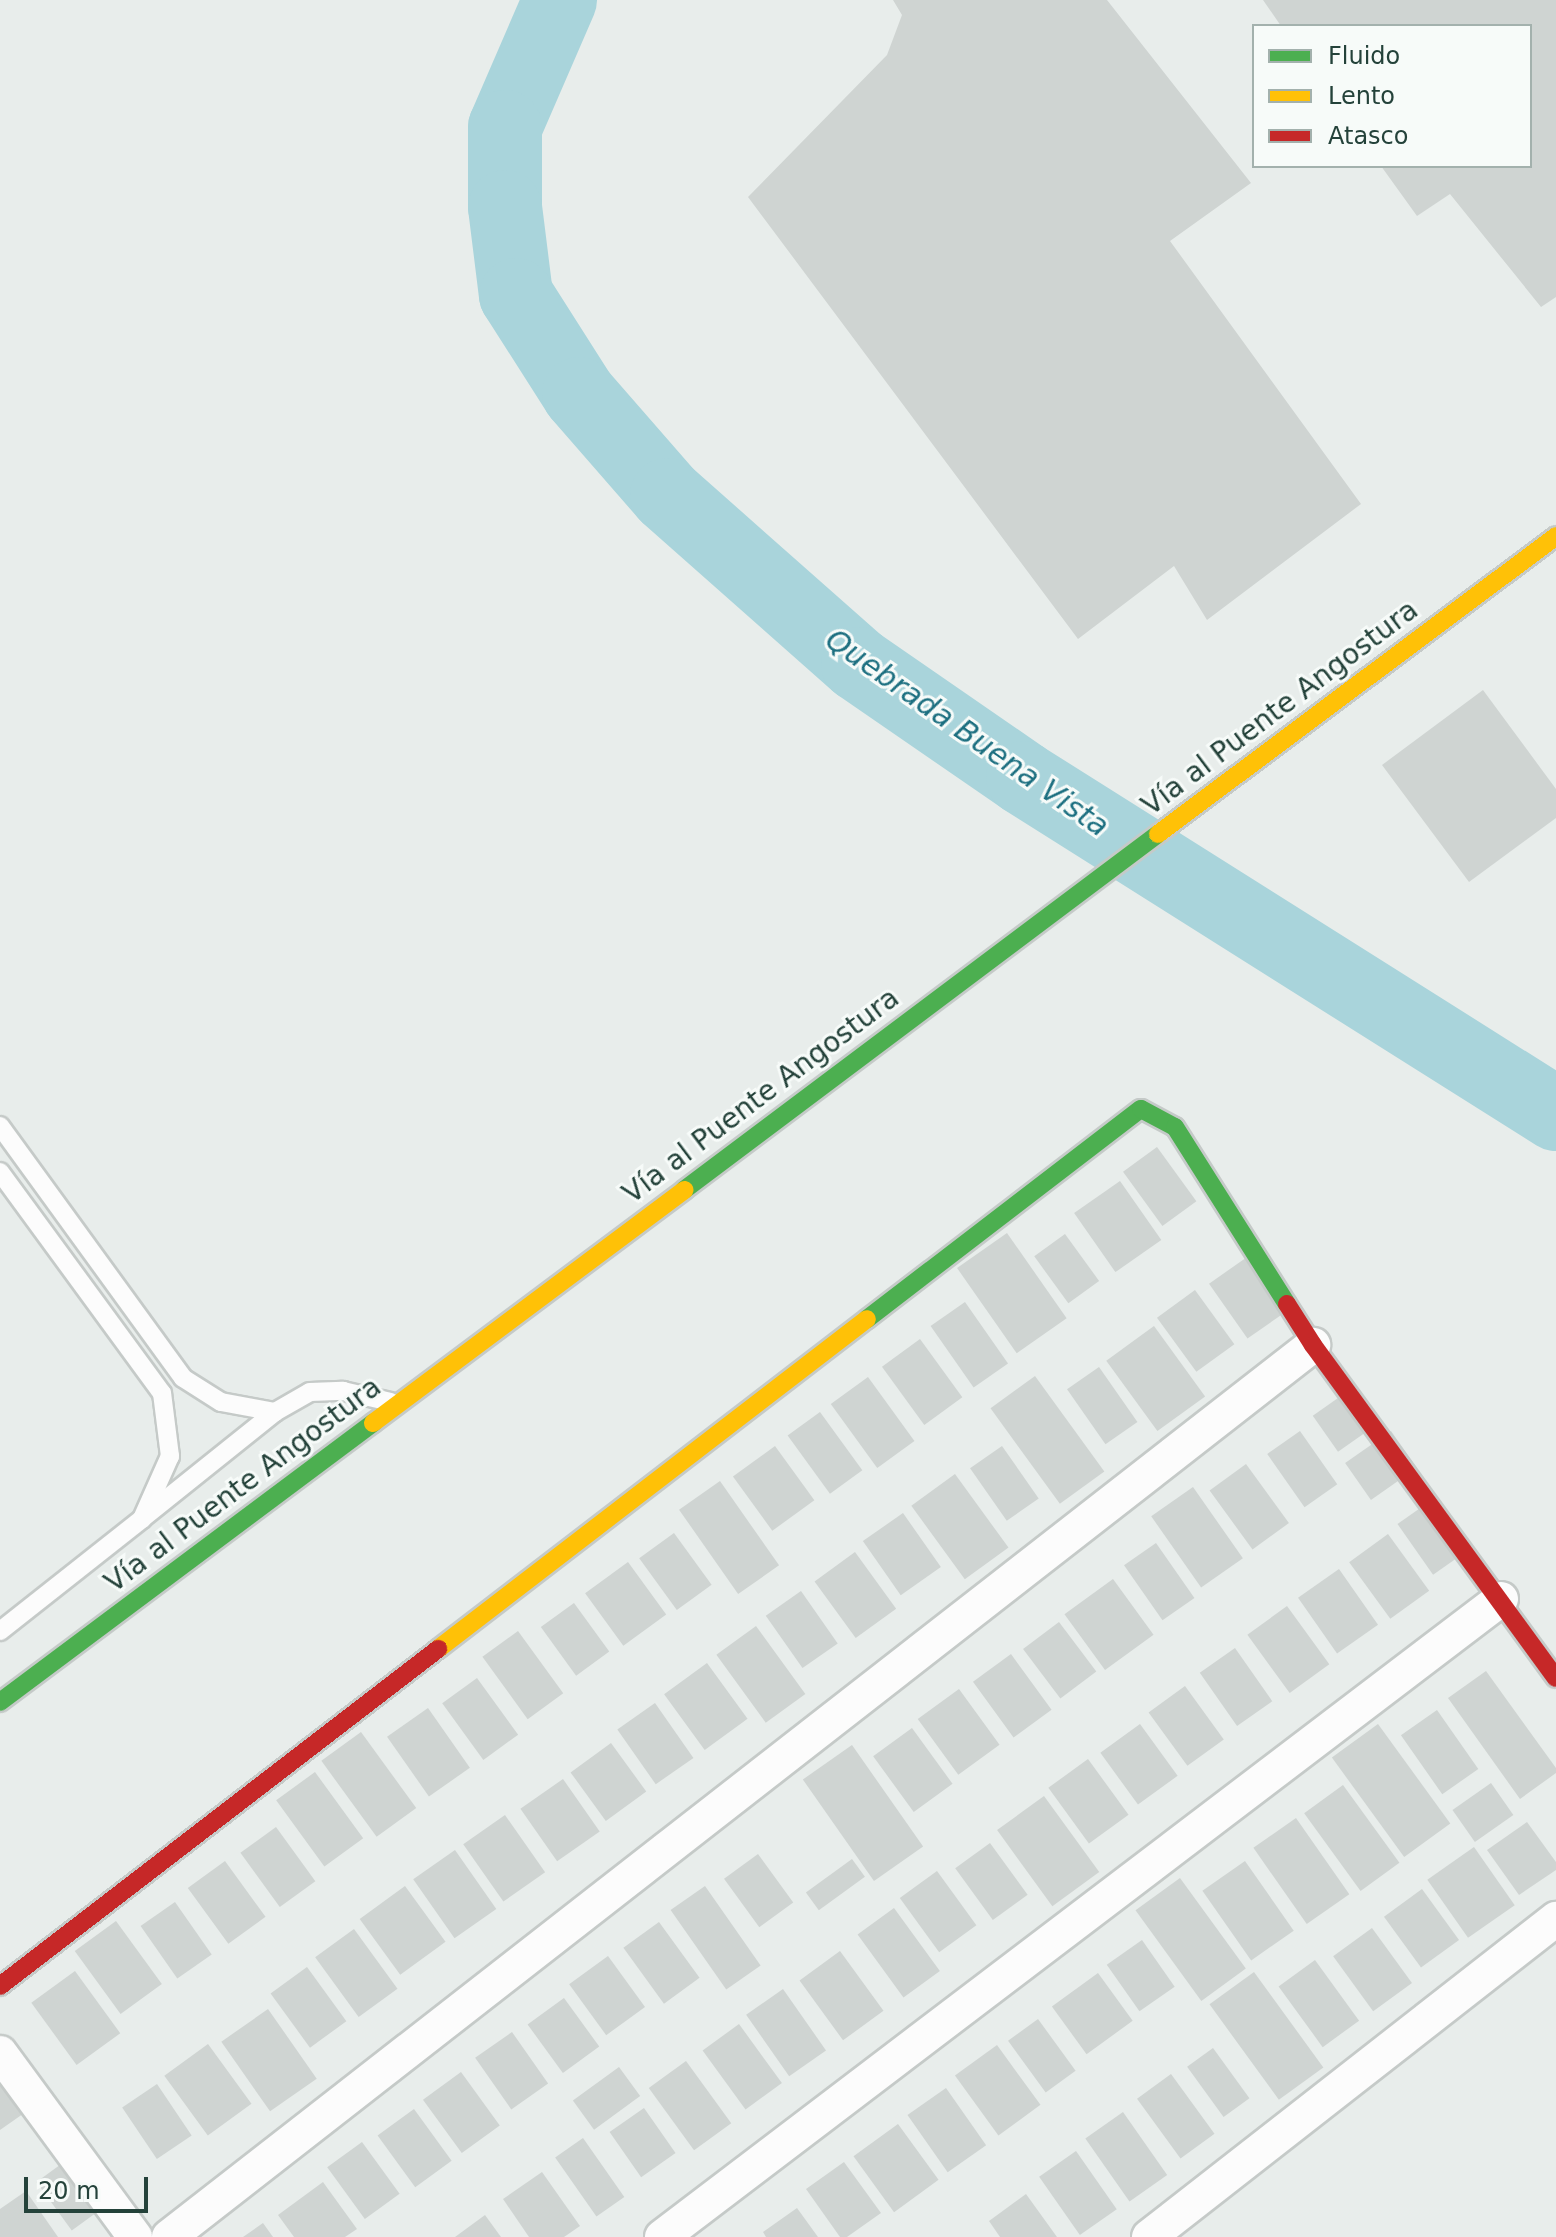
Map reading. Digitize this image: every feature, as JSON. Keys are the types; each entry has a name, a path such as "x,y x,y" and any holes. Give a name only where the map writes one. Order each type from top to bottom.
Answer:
{"street":[{"name":"Vía al Puente Angostura","path":"0,1702 1556,536"},
{"path":"0,1986 1141,1109 1175,1127 1313,1345 1556,1678"},
{"path":"169,2237 1313,1345"},
{"path":"662,2237 1501,1599"},
{"path":"1149,2237 1556,1919"},
{"path":"0,2053 135,2237"}],"lane":[{"path":"0,1126 183,1378 221,1402 275,1412"},
{"path":"0,1172 162,1393 170,1456 142,1519"},
{"path":"0,1631 275,1412 310,1392 343,1391 398,1404"}],"building":[{"path":"893,0 1107,0 1251,183 1170,241 1361,504 1207,620 1174,566 1078,639 748,197 887,55 902,15"},
{"path":"1263,0 1556,0 1556,297 1541,307 1450,194 1417,216 1382,168 1532,168 1532,24 1280,24"},
{"path":"1483,690 1556,789 1556,818 1469,882 1382,765"},
{"path":"1157,1147 1196,1201 1162,1226 1123,1172"},
{"path":"1120,1181 1161,1240 1115,1272 1074,1213"},
{"path":"1007,1233 1067,1318 1017,1353 957,1268"},
{"path":"1065,1234 1099,1281 1068,1303 1034,1256"},
{"path":"1250,1255 1288,1310 1247,1339 1209,1284"},
{"path":"1195,1290 1234,1344 1196,1372 1157,1318"},
{"path":"965,1302 1008,1363 974,1388 931,1326"},
{"path":"1154,1326 1205,1396 1157,1431 1106,1361"},
{"path":"920,1339 962,1397 924,1425 882,1367"},
{"path":"1099,1367 1137,1422 1105,1444 1067,1389"},
{"path":"1035,1376 1104,1471 1060,1504 991,1408"},
{"path":"868,1377 914,1441 877,1468 831,1404"},
{"path":"1348,1391 1373,1427 1338,1452 1313,1416"},
{"path":"820,1412 862,1470 830,1494 788,1436"},
{"path":"1300,1431 1337,1484 1305,1507 1267,1454"},
{"path":"1391,1431 1417,1468 1371,1500 1345,1463"},
{"path":"775,1446 814,1500 772,1531 733,1477"},
{"path":"1002,1446 1039,1498 1007,1521 970,1468"},
{"path":"1246,1464 1289,1523 1253,1550 1210,1490"},
{"path":"955,1474 1008,1548 965,1579 911,1506"},
{"path":"720,1481 779,1565 738,1594 679,1510"},
{"path":"1193,1487 1243,1558 1201,1588 1151,1516"},
{"path":"1436,1497 1472,1548 1433,1575 1397,1524"},
{"path":"903,1513 941,1567 901,1595 863,1541"},
{"path":"674,1533 712,1585 677,1610 639,1558"},
{"path":"1388,1534 1429,1591 1390,1619 1349,1562"},
{"path":"1156,1543 1194,1598 1162,1620 1124,1565"},
{"path":"855,1552 896,1609 856,1638 815,1581"},
{"path":"628,1562 666,1615 623,1646 585,1593"},
{"path":"1339,1569 1378,1625 1337,1653 1298,1598"},
{"path":"1113,1579 1154,1635 1105,1670 1064,1614"},
{"path":"801,1591 838,1643 802,1668 766,1616"},
{"path":"574,1603 609,1652 576,1676 541,1627"},
{"path":"1287,1606 1329,1664 1290,1693 1247,1635"},
{"path":"1059,1622 1096,1672 1060,1699 1023,1649"},
{"path":"756,1626 805,1694 766,1723 716,1655"},
{"path":"518,1631 563,1693 528,1719 482,1657"},
{"path":"1235,1648 1272,1701 1237,1726 1200,1673"},
{"path":"1011,1654 1052,1710 1014,1737 973,1682"},
{"path":"707,1663 748,1719 705,1750 664,1694"},
{"path":"1486,1671 1556,1768 1556,1773 1520,1799 1448,1698"},
{"path":"477,1678 518,1735 483,1760 442,1703"},
{"path":"1185,1686 1224,1739 1187,1766 1149,1712"},
{"path":"959,1689 1000,1745 958,1775 918,1719"},
{"path":"655,1703 693,1758 656,1784 617,1729"},
{"path":"428,1708 470,1768 429,1796 387,1737"},
{"path":"1437,1710 1478,1769 1442,1794 1401,1735"},
{"path":"1140,1724 1178,1776 1138,1805 1100,1753"},
{"path":"1378,1724 1450,1824 1404,1857 1332,1758"},
{"path":"912,1728 953,1784 914,1812 873,1756"},
{"path":"361,1732 416,1808 377,1837 321,1761"},
{"path":"611,1743 646,1792 606,1821 571,1772"},
{"path":"852,1745 923,1847 874,1881 803,1779"},
{"path":"1088,1759 1129,1815 1089,1844 1048,1788"},
{"path":"315,1772 363,1838 324,1867 276,1800"},
{"path":"563,1779 600,1831 557,1861 520,1809"},
{"path":"1491,1783 1513,1815 1475,1842 1452,1810"},
{"path":"1343,1785 1399,1863 1361,1891 1304,1813"},
{"path":"1044,1796 1099,1872 1052,1906 997,1830"},
{"path":"505,1815 545,1872 503,1902 463,1844"},
{"path":"1296,1818 1349,1894 1307,1924 1253,1848"},
{"path":"1527,1822 1556,1862 1556,1870 1519,1895 1487,1850"},
{"path":"276,1827 315,1881 280,1907 240,1853"},
{"path":"990,1843 1028,1895 993,1920 955,1868"},
{"path":"1474,1847 1515,1905 1468,1938 1427,1880"},
{"path":"455,1850 496,1909 455,1938 413,1879"},
{"path":"758,1854 793,1903 759,1927 724,1879"},
{"path":"852,1859 865,1877 819,1910 806,1893"},
{"path":"225,1861 266,1917 228,1944 188,1888"},
{"path":"1245,1861 1294,1931 1251,1960 1202,1891"},
{"path":"937,1871 976,1925 939,1952 900,1898"},
{"path":"1180,1878 1246,1969 1201,2001 1136,1910"},
{"path":"405,1886 446,1942 400,1975 360,1919"},
{"path":"705,1886 761,1965 726,1990 671,1910"},
{"path":"1422,1889 1459,1940 1421,1968 1384,1917"},
{"path":"175,1902 212,1954 177,1979 141,1926"},
{"path":"894,1908 940,1971 903,1998 858,1934"},
{"path":"116,1921 162,1984 121,2014 75,1951"},
{"path":"659,1922 700,1978 664,2004 623,1948"},
{"path":"1372,1928 1412,1983 1373,2011 1333,1956"},
{"path":"354,1929 397,1989 359,2017 315,1957"},
{"path":"1142,1940 1175,1987 1139,2011 1107,1965"},
{"path":"840,1951 883,2011 843,2040 800,1980"},
{"path":"608,1956 645,2007 606,2035 569,1984"},
{"path":"1315,1960 1359,2021 1323,2047 1279,1986"},
{"path":"307,1967 346,2021 310,2048 271,1993"},
{"path":"75,1971 120,2033 77,2065 31,2003"},
{"path":"1254,1972 1323,2067 1279,2100 1210,2004"},
{"path":"1098,1973 1133,2021 1087,2054 1052,2007"},
{"path":"783,1989 826,2050 789,2076 746,2015"},
{"path":"564,1998 599,2047 563,2073 528,2024"},
{"path":"268,2009 317,2079 270,2111 221,2042"},
{"path":"1038,2019 1076,2071 1046,2093 1008,2041"},
{"path":"739,2024 782,2083 746,2110 703,2050"},
{"path":"512,2032 548,2084 511,2109 475,2058"},
{"path":"208,2044 251,2104 208,2136 164,2076"},
{"path":"997,2045 1040,2105 998,2135 955,2076"},
{"path":"1213,2048 1249,2098 1224,2117 1187,2067"},
{"path":"686,2061 731,2123 694,2150 649,2088"},
{"path":"0,2067 30,2109 0,2130"},
{"path":"619,2067 640,2096 594,2130 573,2101"},
{"path":"461,2072 500,2125 462,2153 423,2100"},
{"path":"1171,2074 1214,2134 1181,2159 1137,2099"},
{"path":"157,2084 192,2135 157,2159 122,2107"},
{"path":"946,2088 986,2145 948,2172 907,2115"},
{"path":"644,2108 676,2153 641,2177 610,2132"},
{"path":"414,2109 452,2161 415,2187 378,2135"},
{"path":"1123,2112 1167,2175 1129,2201 1085,2138"},
{"path":"898,2124 939,2180 894,2212 854,2156"},
{"path":"583,2138 624,2197 596,2216 555,2158"},
{"path":"362,2142 400,2194 365,2219 327,2167"},
{"path":"1076,2151 1117,2209 1080,2235 1039,2177"},
{"path":"64,2162 99,2211 72,2231 36,2182"},
{"path":"844,2162 881,2213 847,2237 840,2237 806,2189"},
{"path":"542,2172 580,2226 564,2237 529,2237 503,2199"},
{"path":"323,2182 357,2229 345,2237 294,2237 278,2215"},
{"path":"26,2191 58,2237 0,2237 0,2209"},
{"path":"1026,2194 1057,2237 1000,2237 989,2221"},
{"path":"797,2208 818,2237 766,2237 763,2232"},
{"path":"485,2215 501,2237 455,2237"},
{"path":"263,2223 273,2237 243,2237"}],"waterway":[{"name":"Quebrada Buena Vista","path":"560,0 505,127 505,207 516,295 579,394 667,495 858,664 1023,778 1556,1114"}],"traffic: fast":[{"path":"684,1190 1158,834"},
{"path":"867,1319 1141,1109 1175,1127 1287,1304"},
{"path":"0,1702 373,1423"}],"traffic: slow":[{"path":"1158,834 1556,536"},
{"path":"373,1423 684,1190"},
{"path":"438,1649 867,1319"}],"traffic: jam":[{"path":"1287,1304 1313,1345 1556,1678"},
{"path":"0,1986 438,1649"}]}
